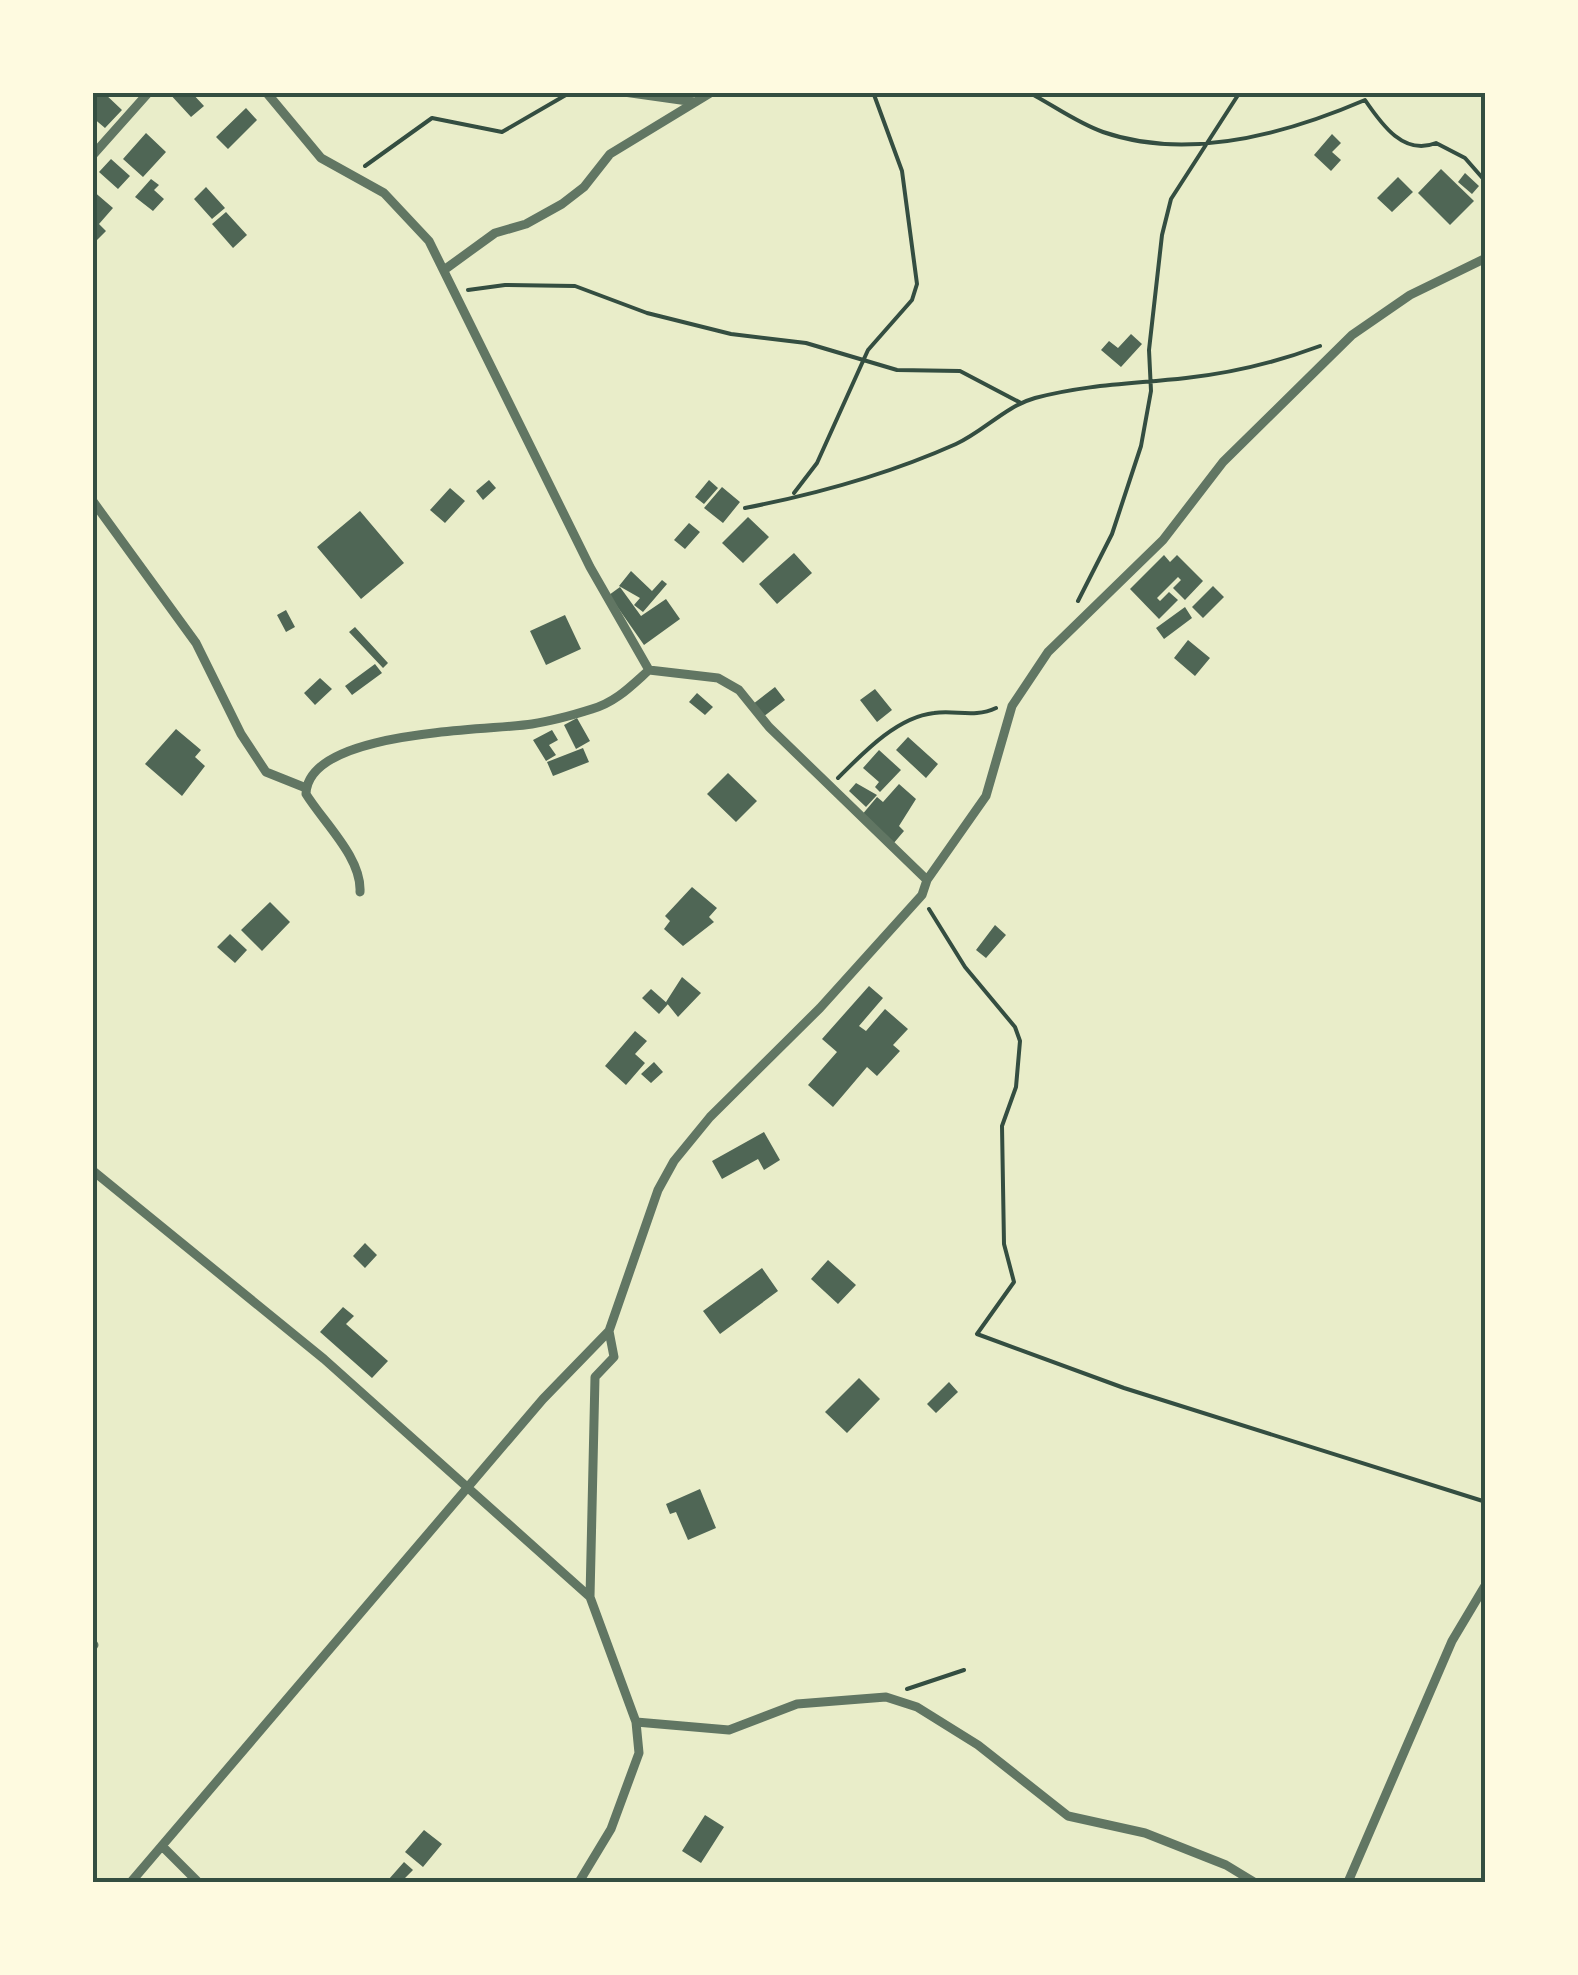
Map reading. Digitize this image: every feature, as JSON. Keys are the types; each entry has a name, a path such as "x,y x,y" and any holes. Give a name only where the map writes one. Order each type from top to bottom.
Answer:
{"street":[{"path":"92,156 149,92"},
{"path":"266,92 321,158 384,193 428,241 590,567 649,670"},
{"path":"624,92 700,102"},
{"path":"444,270 495,232 526,224 562,204 584,187 610,154 712,92"},
{"path":"131,1882 469,1487 609,1330 658,1190 674,1161 710,1117 820,1008 922,894 927,880 986,796 1018,696 1048,652 1163,540 1223,462 1352,335 1410,295 1486,258"},
{"path":"92,500 196,643 240,734 266,772 306,788 360,876 360,892"},
{"path":"649,670 727,682 927,880"},
{"path":"306,788 326,766 357,748 447,730 530,724 597,708 620,696 649,670"},
{"path":"92,1170 324,1359 590,1597"},
{"path":"579,1882 611,1829 639,1753 636,1722 590,1597 592,1418 595,1377 614,1357 609,1330"},
{"path":"1348,1882 1452,1642 1486,1584"},
{"path":"636,1722 728,1730 797,1704 886,1697 918,1708 978,1744 1068,1816 1145,1832 1226,1865 1254,1882"},
{"path":"162,1846 198,1882"}],"path":[{"path":"356,179 374,156 432,118 502,132 571,92"},
{"path":"793,494 818,463 874,340 912,300 917,284 902,171 872,92"},
{"path":"1028,92 1109,134 1212,142 1260,137 1365,100"},
{"path":"1074,608 1112,534 1141,446 1162,235 1178,184 1212,142 1240,92"},
{"path":"1365,92 1365,100 1405,145 1416,150 1436,143 1453,150 1486,182"},
{"path":"452,288 475,291 505,285 575,286 647,313 731,334 806,343 863,362 916,371 960,371 1021,403"},
{"path":"745,508 872,478 990,426 1021,403 1101,382 1150,380 1278,361 1352,335"},
{"path":"834,785 882,738 922,715 974,714 1018,696"},
{"path":"922,894 942,935 1016,1027 1020,1042 1016,1087 1002,1126 1004,1244 1014,1282 977,1334 1009,1349 1124,1388 1486,1502"},
{"path":"886,1697 964,1670"}],"building":[{"path":"92,92 103,92 122,110 105,128 92,117"},
{"path":"168,92 191,92 204,106 191,117"},
{"path":"246,108 257,120 228,149 216,137"},
{"path":"146,133 166,152 143,177 123,159"},
{"path":"1332,134 1341,143 1332,152 1341,160 1331,171 1314,155"},
{"path":"111,159 130,176 118,189 99,172"},
{"path":"1441,169 1474,201 1450,225 1418,193"},
{"path":"1465,173 1479,186 1472,194 1458,182"},
{"path":"1398,177 1413,192 1392,212 1377,198"},
{"path":"151,179 159,185 154,190 164,199 153,211 135,197"},
{"path":"206,187 225,208 212,219 194,199"},
{"path":"92,190 113,208 99,224 106,231 92,245"},
{"path":"226,212 247,235 233,248 212,224"},
{"path":"1131,334 1142,344 1121,367 1101,350 1109,341 1118,348"},
{"path":"489,480 496,488 483,500 476,491"},
{"path":"709,480 718,488 704,504 695,497"},
{"path":"722,487 740,502 723,523 704,508"},
{"path":"450,488 465,501 445,523 430,510"},
{"path":"360,511 404,563 361,599 317,547"},
{"path":"748,517 769,537 743,563 722,543"},
{"path":"689,523 700,532 685,549 674,540"},
{"path":"794,553 812,573 777,604 759,584"},
{"path":"1164,555 1170,562 1177,555 1203,581 1185,600 1173,588 1181,580 1178,577 1157,598 1160,601 1169,592 1178,600 1159,619 1130,589"},
{"path":"631,571 652,591 662,580 667,584 643,612 634,605 640,598 619,586"},
{"path":"1213,586 1224,597 1203,618 1192,607"},
{"path":"620,587 641,616 666,599 680,619 644,645 609,595"},
{"path":"1185,607 1192,618 1164,639 1156,628"},
{"path":"286,610 295,627 286,632 277,615"},
{"path":"565,615 581,649 546,665 530,631"},
{"path":"355,627 388,663 383,668 349,632"},
{"path":"1188,640 1210,658 1195,676 1174,658"},
{"path":"375,664 382,673 352,695 345,686"},
{"path":"320,678 332,689 315,705 304,693"},
{"path":"775,687 785,700 763,717 753,704"},
{"path":"875,689 892,710 877,722 860,700"},
{"path":"697,693 713,707 705,715 689,702"},
{"path":"577,718 590,741 576,749 564,725"},
{"path":"176,729 201,750 195,757 205,766 182,796 145,764"},
{"path":"552,730 558,740 549,745 556,755 546,761 533,740"},
{"path":"908,737 938,764 926,778 896,750"},
{"path":"583,748 589,762 553,776 547,762"},
{"path":"879,750 901,770 880,792 875,787 879,782 863,768"},
{"path":"728,773 757,801 736,822 707,794"},
{"path":"856,783 877,795 866,807 849,791"},
{"path":"899,784 916,799 899,826 904,831 893,844 861,816 877,797 883,802"},
{"path":"692,887 717,908 709,917 714,922 683,946 664,929 670,921 665,916"},
{"path":"270,902 290,922 262,951 241,930"},
{"path":"995,925 1006,935 986,958 976,950"},
{"path":"230,934 247,950 235,963 217,947"},
{"path":"682,977 701,993 678,1017 666,1002"},
{"path":"869,986 883,998 859,1026 866,1031 885,1009 908,1029 893,1045 900,1051 877,1076 867,1067 833,1107 808,1085 837,1052 822,1039"},
{"path":"651,989 668,1004 659,1014 642,998"},
{"path":"635,1031 647,1041 635,1054 645,1063 626,1085 605,1066"},
{"path":"654,1062 663,1072 651,1083 641,1074"},
{"path":"764,1132 780,1160 764,1170 758,1159 722,1179 712,1161"},
{"path":"365,1243 377,1255 365,1268 353,1256"},
{"path":"828,1260 856,1285 838,1304 811,1279"},
{"path":"762,1268 778,1291 720,1334 703,1311"},
{"path":"343,1307 354,1316 346,1324 388,1361 372,1378 320,1332"},
{"path":"859,1378 880,1399 847,1433 825,1412"},
{"path":"949,1382 958,1392 936,1413 927,1404"},
{"path":"700,1489 716,1528 688,1540 676,1512 670,1514 666,1504"},
{"path":"705,1815 724,1827 701,1863 682,1851"},
{"path":"424,1830 442,1844 423,1867 405,1852"},
{"path":"404,1862 413,1870 401,1882 393,1882 389,1879"}]}
